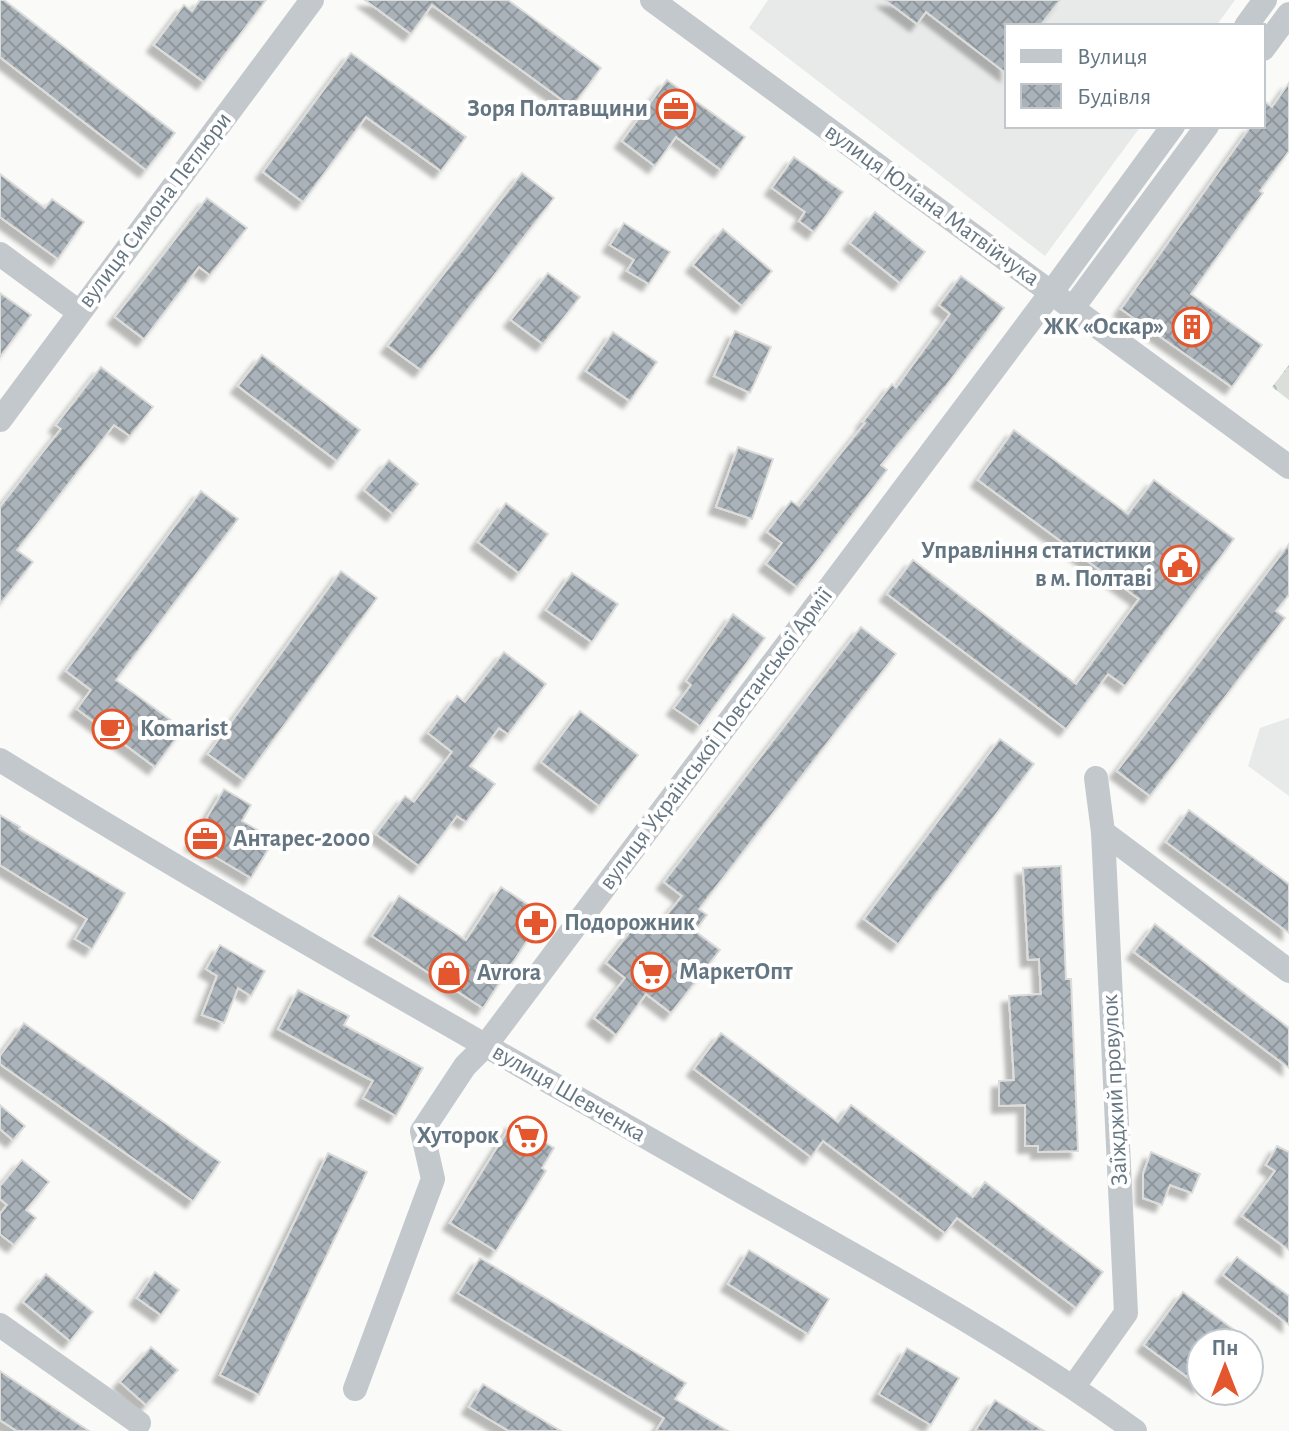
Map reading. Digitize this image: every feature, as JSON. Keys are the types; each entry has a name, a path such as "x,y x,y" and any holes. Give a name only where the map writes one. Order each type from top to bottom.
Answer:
{"street":[{"name":"вулиця Симона Петлюри","path":"0,420 312,0"},
{"name":"вулиця Юліана Матвійчука","path":"652,0 1289,467"},
{"path":"1247,24 1265,0"},
{"path":"1265,46 1289,14"},
{"name":"вулиця Української Повстанської Армії","path":"355,1389 433,1179 422,1131 465,1066 486,1045 1172,128"},
{"path":"1072,309 1206,128"},
{"path":"0,254 79,312"},
{"name":"вулиця Шевченка","path":"0,760 168,864 1074,1386 1135,1431"},
{"name":"Заїжджий провулок","path":"1074,1386 1126,1313 1103,832 1096,778"},
{"path":"1103,832 1289,971"},
{"path":"0,1325 139,1423"}],"shaded area":[{"path":"768,0 1235,0 1217,24 1005,24 1005,128 1140,128 1045,256 749,28"},
{"path":"1289,718 1289,796 1248,766 1260,728"}],"green space":[{"path":"1289,365 1289,400 1272,387"}],"building":[{"path":"0,0 4,0 175,133 146,170 0,57"},
{"path":"200,0 266,0 204,82 154,45 184,5 192,11"},
{"path":"365,0 508,0 601,68 572,107 432,5 411,34"},
{"path":"885,0 1060,0 1042,24 1005,24 1005,72 926,12 917,24"},
{"path":"351,53 466,137 441,171 366,117 303,202 263,172"},
{"name":"Зоря Полтавщини","path":"667,80 745,137 721,170 676,137 655,166 622,141"},
{"path":"1289,83 1289,151 1191,294 1262,345 1232,387 1121,309 1250,128 1265,128 1265,102 1272,107"},
{"path":"794,157 843,192 814,232 799,221 805,212 772,188"},
{"path":"522,173 554,198 421,370 388,346"},
{"path":"0,174 45,208 52,199 84,222 58,259 0,217"},
{"path":"207,198 247,228 210,275 199,267 144,339 115,317"},
{"path":"875,212 925,252 900,283 850,243"},
{"path":"624,223 670,252 649,284 627,271 634,260 610,245"},
{"path":"723,229 772,271 742,306 693,265"},
{"path":"548,273 580,297 543,344 511,320"},
{"path":"961,276 1004,308 946,386 881,465 887,470 797,587 766,564 782,543 767,532 791,501 799,506 892,384 896,388 950,314 939,305"},
{"path":"0,293 31,315 0,357"},
{"path":"735,331 771,347 750,393 714,376"},
{"path":"613,332 657,362 630,401 586,371"},
{"path":"262,355 360,430 337,461 238,386"},
{"path":"101,367 153,407 130,436 114,425 17,550 33,562 0,604 0,507 61,429 56,425"},
{"path":"1014,430 1128,514 1154,480 1234,539 1125,686 1108,674 1066,729 887,594 913,560 1076,684 1139,599 978,480"},
{"path":"738,447 773,459 752,519 716,507"},
{"path":"389,460 418,484 393,514 364,490"},
{"path":"201,491 238,519 116,680 183,729 155,767 77,709 91,690 66,671"},
{"path":"506,503 548,534 519,573 478,542"},
{"path":"1289,544 1289,595 1276,611 1285,618 1150,796 1117,771"},
{"path":"341,571 377,598 244,780 208,754"},
{"path":"572,573 618,604 592,642 546,610"},
{"path":"733,614 765,638 700,726 674,708 691,685 686,681"},
{"path":"861,627 896,654 699,909 707,915 695,931 720,950 671,1013 646,994 616,1035 594,1018 625,978 606,963 643,915 658,926 682,896 664,882"},
{"path":"504,652 546,684 508,734 499,728 470,766 495,784 466,822 457,816 419,866 376,834 405,796 414,802 452,752 428,733 457,696 465,702"},
{"path":"580,711 638,755 599,806 541,762"},
{"path":"1000,739 1034,764 898,944 864,919"},
{"path":"224,789 251,805 242,821 266,835 261,843 269,848 251,878 192,843"},
{"path":"1189,810 1289,884 1289,933 1166,842"},
{"path":"0,815 125,893 92,949 75,939 87,919 0,865"},
{"path":"1061,866 1066,979 1071,979 1078,1151 1038,1152 1038,1146 1025,1146 1025,1105 999,1106 999,1081 1014,1080 1009,996 1041,994 1039,959 1028,960 1023,868"},
{"path":"501,887 544,915 483,1008 372,936 399,896 466,940"},
{"path":"1155,924 1289,1028 1289,1068 1134,952"},
{"path":"220,945 265,971 251,996 238,988 224,1023 202,1015 217,976 206,969"},
{"path":"298,990 349,1016 344,1025 423,1068 396,1116 363,1098 373,1081 278,1029"},
{"path":"24,1023 220,1162 193,1201 0,1064 0,1056"},
{"path":"721,1033 838,1122 851,1105 973,1197 985,1182 1103,1272 1076,1308 957,1218 945,1233 823,1141 811,1157 694,1069"},
{"path":"0,1105 25,1126 13,1140 0,1129"},
{"path":"513,1122 554,1148 542,1168 546,1171 496,1251 450,1223"},
{"path":"1277,1146 1289,1152 1289,1250 1242,1216 1275,1171 1266,1165"},
{"path":"1151,1152 1200,1174 1192,1193 1170,1185 1162,1205 1143,1198 1143,1174"},
{"path":"328,1153 367,1172 259,1395 220,1375"},
{"path":"22,1160 49,1182 26,1210 36,1218 14,1245 0,1234 0,1214 7,1205 0,1199 0,1186"},
{"path":"749,1250 829,1299 808,1334 728,1284"},
{"path":"1237,1257 1289,1296 1289,1325 1223,1275"},
{"path":"480,1258 686,1383 675,1399 728,1431 656,1431 664,1418 458,1293"},
{"path":"155,1272 179,1290 161,1315 137,1298"},
{"path":"46,1274 93,1312 70,1341 23,1302"},
{"path":"1183,1292 1230,1327 1185,1327 1185,1375 1144,1345"},
{"path":"151,1347 178,1370 146,1405 120,1382"},
{"path":"907,1348 959,1378 931,1425 879,1394"},
{"path":"0,1371 89,1431 17,1431 0,1420"},
{"path":"483,1384 561,1431 509,1431 469,1407"},
{"path":"995,1400 1044,1431 975,1431"}],"place":[{"name":"Зоря Полтавщини","path":"676,109"},
{"name":"ЖК «Оскар»","path":"1192,327"},
{"name":"Управління статистики в м. Полтаві","path":"1180,565"},
{"name":"Komarist","path":"112,729"},
{"name":"Антарес-2000","path":"205,839"},
{"name":"Подорожник","path":"536,923"},
{"name":"МаркетОпт","path":"651,972"},
{"name":"Avrora","path":"449,973"},
{"name":"Хуторок","path":"527,1136"}]}
